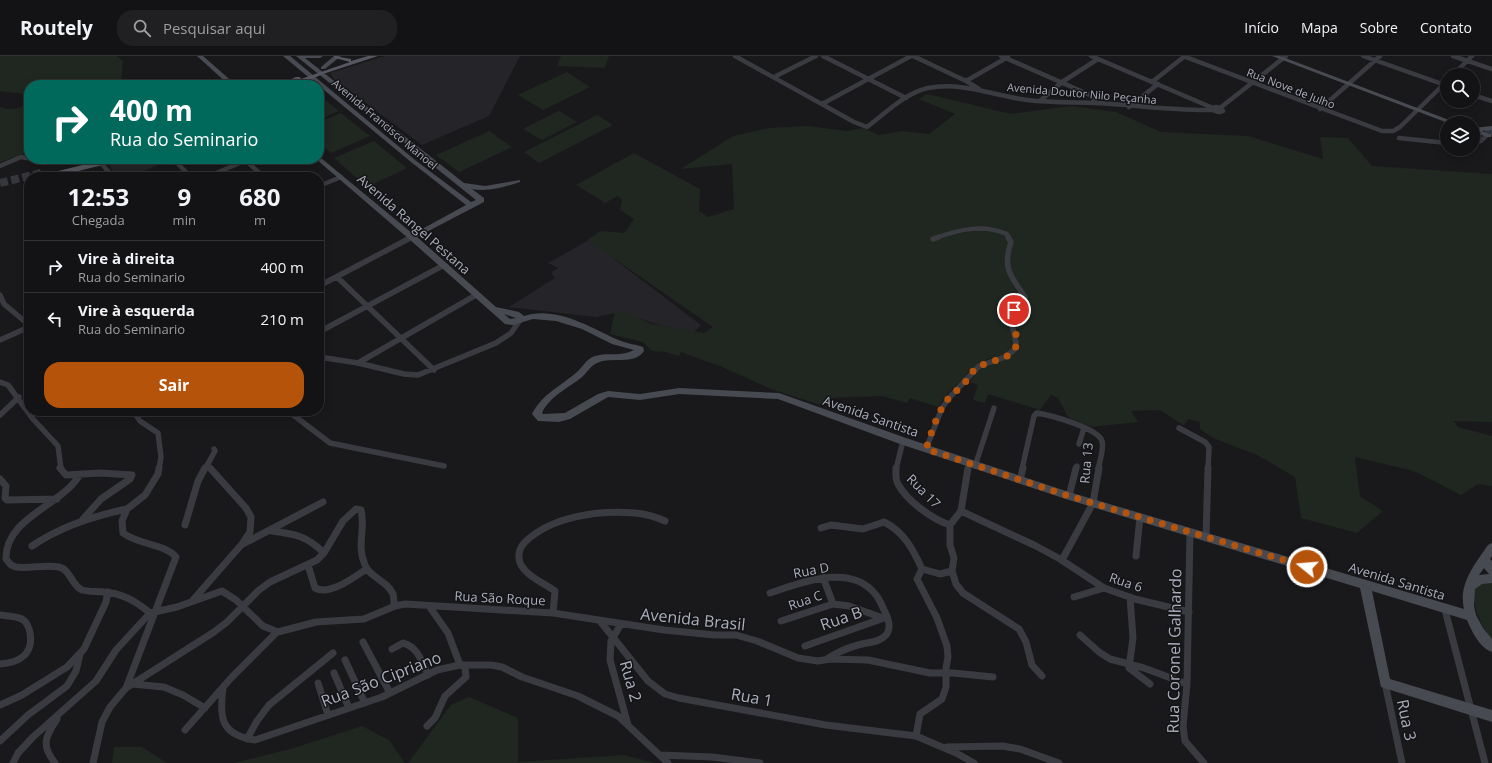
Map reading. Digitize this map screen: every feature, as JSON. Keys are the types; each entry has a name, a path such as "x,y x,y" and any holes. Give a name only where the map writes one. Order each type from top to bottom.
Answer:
{"main road":[{"path":"338,56 342,60 349,60"},
{"path":"301,80 319,70 362,56"},
{"path":"319,70 374,56"},
{"path":"297,80 309,76"},
{"path":"55,172 89,164"},
{"path":"68,172 92,164"}],"street":[{"path":"200,56 227,80"},
{"path":"304,56 320,56"},
{"path":"319,70 338,56"},
{"path":"735,56 822,104 912,56 966,81 981,91"},
{"path":"774,77 816,56"},
{"path":"823,56 906,98"},
{"path":"1152,82 1184,56"},
{"name":"Rua Nove de Julho","path":"1184,56 1374,129 1393,131 1400,127 1417,109"},
{"path":"1275,56 1284,57 1349,84 1440,118"},
{"path":"1363,56 1440,82"},
{"path":"1320,109 1380,56"},
{"path":"1454,56 1492,69"},
{"path":"1460,68 1472,56"},
{"name":"Avenida Francisco Manoel","path":"293,57 319,70 461,183 476,204"},
{"name":"Avenida Francisco Manoel","path":"293,57 314,80"},
{"path":"966,81 1005,57 1090,95 1097,103"},
{"path":"1041,100 1094,57 1213,109"},
{"path":"1252,83 1284,57"},
{"name":"Avenida Doutor Nilo Peçanha","path":"822,104 854,122 867,127 906,98 922,90 936,87 973,89 1030,100 1097,103 1176,110 1213,109 1222,112 1223,110 1220,108 1252,83"},
{"path":"1129,107 1158,84"},
{"name":"Avenida Francisco Manoel","path":"324,87 349,106 413,161 476,204"},
{"path":"1417,109 1440,89"},
{"path":"1480,97 1492,101"},
{"path":"349,106 358,102"},
{"path":"1480,129 1492,128"},
{"path":"1480,132 1490,136"},
{"path":"1480,141 1490,136"},
{"path":"1399,138 1440,142"},
{"path":"0,166 15,158 24,158"},
{"name":"Avenida Rangel Pestana","path":"324,163 412,237 508,322 520,320"},
{"path":"178,164 186,172"},
{"path":"218,172 237,164"},
{"path":"250,164 259,172"},
{"path":"324,184 341,177"},
{"path":"461,183 474,188 484,189 518,181"},
{"path":"324,284 476,204"},
{"path":"926,449 942,408 949,398 973,371 980,366 1005,357 1014,350 1016,343 1011,320 1012,314 1025,300 1025,297 1007,270 1006,262 1011,242 1007,234 989,229 968,229 950,232 933,239"},
{"path":"324,329 444,265"},
{"path":"337,277 434,370"},
{"path":"358,362 476,294"},
{"path":"0,295 4,304 24,322"},
{"name":"Avenida Santista","path":"520,320 533,316 574,322 612,340 633,346 640,350 635,354 602,358 591,362 581,374 553,394 537,414 542,418 559,418 567,416 601,396 608,394 640,397 679,391 769,394 780,396 926,449 1069,496 1445,610 1470,616"},
{"path":"324,358 358,362 412,376 434,370 496,343 511,333 520,320"},
{"path":"0,340 24,328"},
{"path":"0,382 8,385 24,405"},
{"path":"0,415 19,397"},
{"path":"994,408 972,464 961,511 950,525 950,545 954,558 952,571 956,584 962,593 1019,629 1029,647 1029,659 1032,666 1042,676"},
{"name":"Rua 13","path":"1020,480 1034,416 1037,412 1084,428 1096,434 1101,439 1102,447 1093,503 1062,560"},
{"path":"31,416 58,446 60,463 63,473 66,475 100,473 130,474 133,476 101,499 83,519"},
{"path":"32,546 48,535 83,519 127,509 145,495 156,479 160,466 158,433 139,421 135,416"},
{"path":"294,416 330,442 444,466"},
{"path":"1079,444 1084,428"},
{"path":"1179,428 1205,442 1209,447 1206,537"},
{"name":"Rua 17","path":"903,441 895,479 898,484 930,515 942,523 950,525"},
{"path":"185,525 198,481 215,452 214,449"},
{"path":"192,601 242,544 250,532 251,517 246,508 208,464"},
{"path":"1069,496 1077,466"},
{"path":"80,474 74,484 57,499 26,520 16,530 9,546 6,559 12,566 18,568 45,565 62,567 71,575 73,583 77,587 89,591 126,595 152,612"},
{"path":"0,479 6,486 5,498 7,500 57,499"},
{"path":"242,544 272,531 279,525 323,502"},
{"path":"127,509 122,521 123,533 126,536 143,545 170,550 175,553 176,557 152,612 129,686"},
{"path":"92,763 103,719 115,700 129,686 214,632 243,608 259,590 270,582 317,560 324,553 343,521 353,510 361,510 363,517 360,546 364,563 367,570 386,585 393,594 394,606"},
{"name":"Rua 6","path":"961,511 995,526 1062,560 1104,588 1130,597 1189,612"},
{"name":"Rua São Roque","path":"277,632 317,622 355,620 372,617 394,606 417,604 429,606 553,613 556,591 529,573 522,566 518,553 522,544 541,530 577,517 635,513 653,516 665,522"},
{"path":"1136,556 1140,517"},
{"path":"821,528 834,524 858,530 880,522 887,523 902,535 912,546 922,569"},
{"path":"272,531 302,535 311,540 324,553"},
{"name":"Rua Coronel Galhardo","path":"1190,532 1187,684 1183,734 1189,747 1204,763"},
{"path":"1492,548 1474,575 1470,586 1468,604 1470,616 1475,627 1492,647"},
{"path":"1485,560 1492,570"},
{"path":"308,565 315,588 317,591 322,592 338,586 367,570"},
{"path":"922,569 940,574 952,571"},
{"path":"916,736 920,714 942,699 946,687 948,651 932,606 917,579 922,569"},
{"path":"823,577 833,604"},
{"name":"Rua D","path":"770,593 823,577 846,578 862,583 875,594 882,604 885,618"},
{"path":"1470,586 1480,580 1492,578"},
{"path":"1365,585 1385,683 1492,716"},
{"path":"1074,597 1104,588"},
{"path":"0,741 28,715 67,686 76,671 81,652 100,614 108,592"},
{"path":"13,763 18,753 28,741 96,680 116,650 152,612 177,607 222,592 231,595 243,608 262,624 277,632 184,730"},
{"path":"1130,597 1133,638 1129,668 1150,684"},
{"name":"Rua C","path":"781,621 833,604 849,606 885,618"},
{"path":"427,726 435,718 445,696 466,676 465,668 461,665 448,633 429,606"},
{"path":"1445,610 1485,763"},
{"path":"553,613 600,621"},
{"path":"0,615 18,618 29,626 31,648 27,654 18,661 0,664"},
{"path":"825,660 857,646 886,636 890,627 885,618"},
{"name":"Rua B","path":"805,646 885,618"},
{"name":"Avenida Brasil","path":"600,621 674,631 736,635 798,658 825,660 868,660 930,674 946,672 993,677"},
{"name":"Rua 1","path":"600,621 612,634 648,681 665,694 805,722 916,736 945,748 974,763"},
{"path":"612,634 621,624"},
{"name":"Rua 2","path":"612,634 609,652 610,660 628,725"},
{"path":"1080,635 1099,652 1110,659 1187,684"},
{"path":"363,642 390,693"},
{"path":"392,649 403,643 412,646 420,657 428,675"},
{"path":"0,705 22,695 67,667 81,652"},
{"path":"223,688 221,715 223,724 232,733 241,738 247,739 257,721 269,705 334,653"},
{"path":"345,660 365,703"},
{"name":"Rua São Cipriano","path":"247,739 259,738 365,703 390,693 437,670 461,665 502,666 522,677 594,703 618,716 628,725"},
{"path":"334,673 349,708"},
{"path":"318,682 328,715"},
{"name":"Rua 3","path":"1385,683 1402,763"},
{"path":"129,686 164,687 183,695 205,708"},
{"path":"55,763 45,747 45,740 57,719 79,695"},
{"path":"628,725 668,763"},
{"path":"945,748 1002,746 1020,749 1059,763"},
{"path":"660,755 712,757 760,763"}],"shaded area":[{"path":"0,56 117,56 123,61 121,80 24,80 24,94 0,91"},
{"path":"385,56 520,56 489,116 422,145 334,79 330,73"},
{"path":"561,56 609,56 605,68 557,66"},
{"path":"567,72 590,87 543,110 518,95"},
{"path":"927,94 1011,114 1071,106 1116,112 1161,132 1248,136 1323,159 1320,137 1348,138 1372,166 1492,174 1492,422 1454,421 1458,427 1492,436 1492,486 1478,484 1461,495 1414,471 1355,457 1360,496 1383,511 1357,533 1301,518 1295,477 1257,455 1213,438 1200,429 1200,422 1188,419 1183,425 1160,410 1131,411 1138,422 1091,427 1068,417 1058,398 1051,395 1040,410 988,394 985,403 973,400 978,385 970,382 979,368 994,356 971,368 964,378 947,394 938,407 910,398 907,403 882,396 829,398 823,406 771,389 722,367 681,352 679,356 666,352 652,351 643,342 610,334 615,311 629,313 651,324 704,333 713,327 587,240 601,231 624,233 634,219 620,210 622,200 618,196 605,203 576,185 634,153 700,189 699,211 708,217 734,209 732,164 681,169 733,136 769,128 808,126 847,131 863,128 879,135 902,131 929,134 955,114 919,99"},
{"path":"324,99 339,111 324,118"},
{"path":"24,105 24,154 0,162 0,107 7,109"},
{"path":"559,111 577,122 542,140 523,129"},
{"path":"341,113 370,136 331,153 324,147 324,120"},
{"path":"597,115 613,125 539,163 524,152"},
{"path":"489,131 512,147 459,172 436,155"},
{"path":"374,141 407,168 367,187 334,158"},
{"path":"161,164 141,172 114,172 109,165"},
{"path":"589,240 701,325 688,338 679,329 662,326 639,318 615,313 596,317 509,307 555,278 551,273 558,268 548,263"},
{"path":"1492,580 1492,639 1480,621 1474,593 1475,586"},
{"path":"469,697 518,718 518,762 623,755 656,763 408,763 451,705"},
{"path":"362,726 389,740 405,763 234,763 294,748"},
{"path":"114,747 142,747 167,763 112,763"}],"waterway":[{"path":"1487,131 1492,131"}],"tunnel":[{"path":"0,183 24,177"}],"route":[{"path":"1014,310 1011,320 1016,336 1014,350 1005,357 980,366 973,371 949,398 937,417 926,449 1069,496 1307,567"}]}
